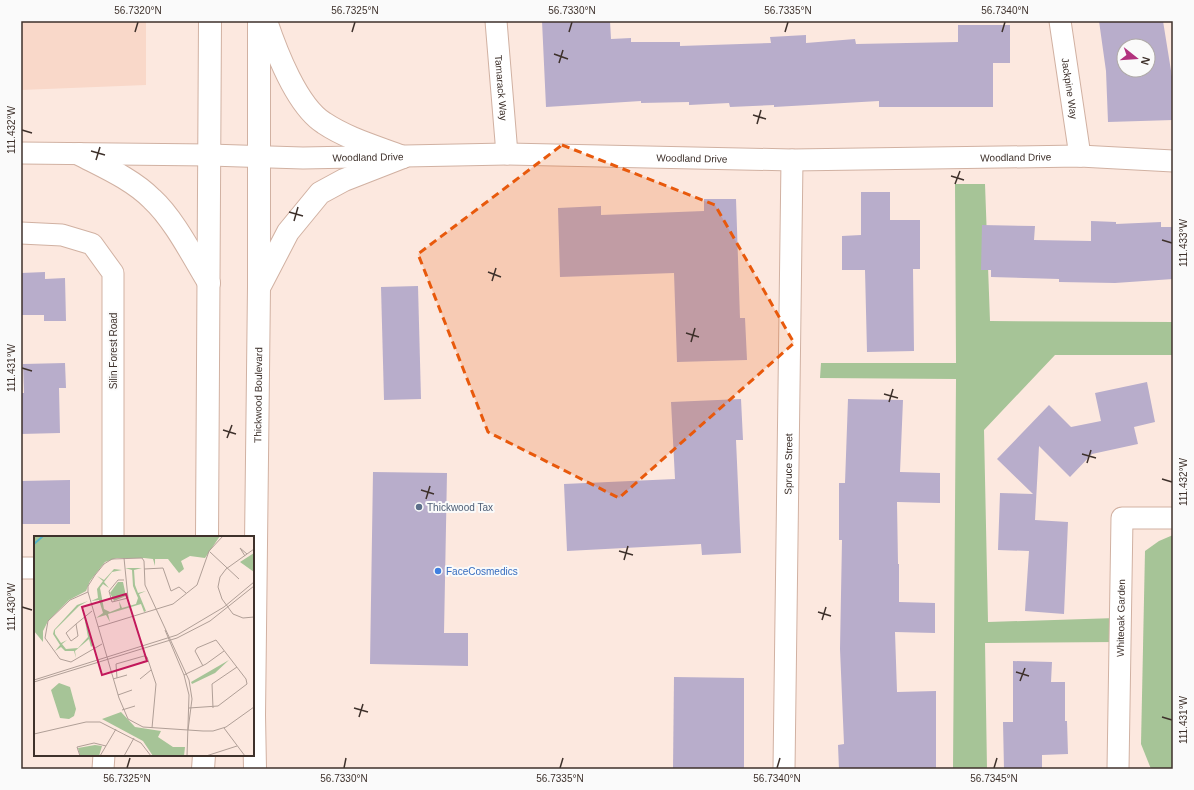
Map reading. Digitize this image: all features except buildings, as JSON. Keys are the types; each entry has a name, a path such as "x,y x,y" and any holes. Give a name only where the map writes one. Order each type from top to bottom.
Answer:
{"main road":[{"path":"207,536 210,21"},
{"name":"Thickwood Boulevard","path":"254,644 259,287 259,21"},
{"path":"266,21 285,70 311,112 323,123 342,133 403,157"},
{"path":"79,154 125,179 153,199 166,216 209,283"},
{"path":"259,287 288,232 320,193 344,180 403,157"},
{"name":"Thickwood Boulevard","path":"254,742 255,769"},
{"path":"204,756 204,769"}],"street":[{"name":"Tamarack Way","path":"496,21 507,154"},
{"name":"Jackpine Way","path":"1060,21 1080,156"},
{"path":"21,153 210,155"},
{"name":"Woodland Drive","path":"210,155 258,157 403,157 507,154 792,160 1080,156 1173,161"},
{"name":"Spruce Street","path":"784,769 792,160"},
{"name":"Silin Forest Road","path":"21,233 62,235 92,244 113,273 113,536"},
{"name":"Whiteoak Garden","path":"1118,769 1122,518 1173,518"},
{"path":"21,568 34,568"},
{"path":"103,769 104,756"}],"highlighted area":[{"path":"562,145 715,205 794,343 619,498 488,432 418,254"}],"shaded area":[{"path":"21,21 146,21 146,85 21,90"}],"green space":[{"path":"955,184 985,184 990,321 1173,322 1173,355 1055,355 984,430 988,622 1116,618 1116,642 985,643 987,769 953,769 956,379 820,378 821,363 956,363"},
{"path":"1173,535 1173,769 1151,769 1141,744 1145,551 1159,541"}],"place":[{"name":"Thickwood Tax","path":"419,507"},
{"name":"FaceCosmedics","path":"438,571"}]}
